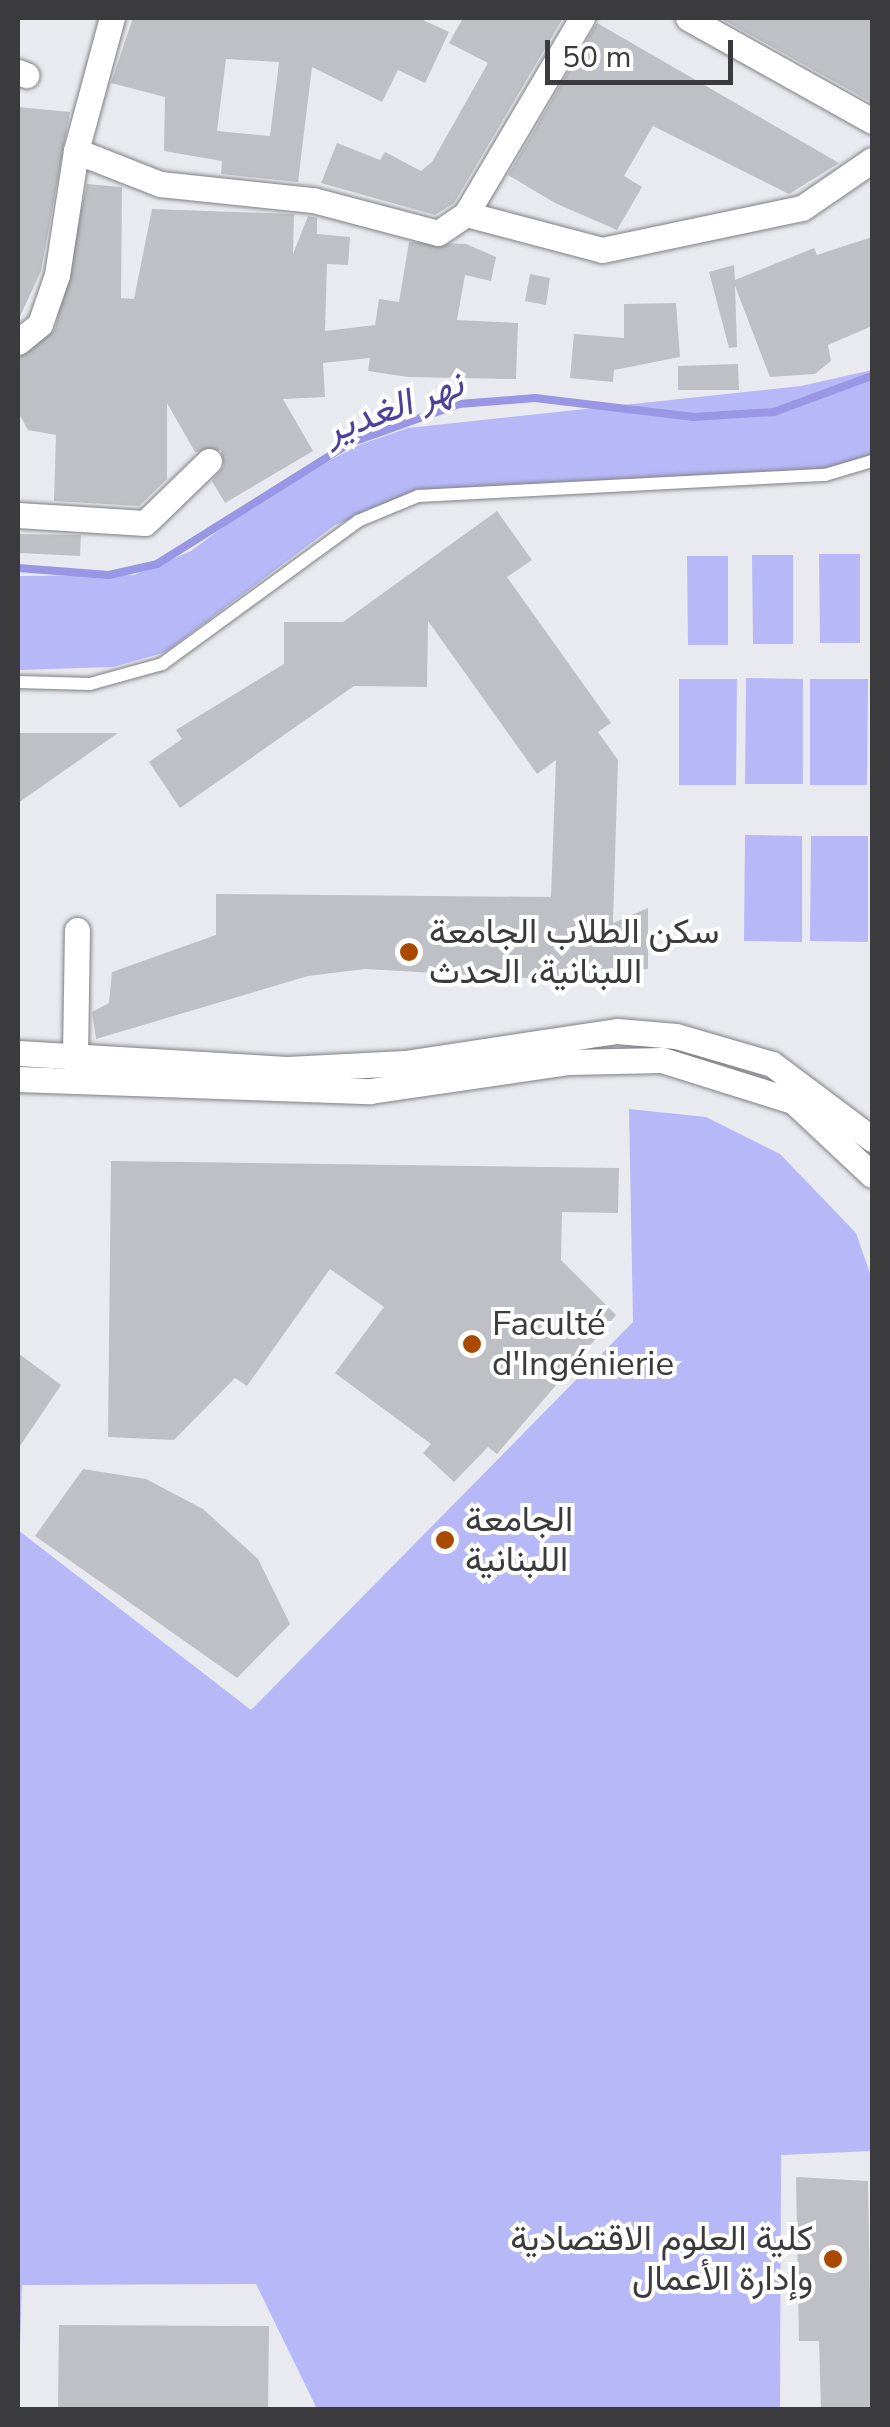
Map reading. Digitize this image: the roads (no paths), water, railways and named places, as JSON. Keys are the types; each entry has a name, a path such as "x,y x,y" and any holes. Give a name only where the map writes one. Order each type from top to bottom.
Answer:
{"street":[{"path":"18,342 40,324 56,275 76,151 112,18"},
{"path":"76,151 160,184 312,200 438,233 466,214 582,18"},
{"path":"688,18 872,122"},
{"path":"466,214 568,248 627,249 802,208 872,160"},
{"path":"18,514 146,523 209,461"},
{"path":"74,1056 76,930"},
{"path":"551,1038 552,1064"},
{"path":"18,1053 364,1066 551,1038 661,1047 772,1064 872,1139"},
{"path":"18,1078 370,1091 661,1047 794,1100 872,1176"}],"lane":[{"path":"18,682 90,684 162,664 358,521 418,496 825,475 872,461"}],"waterway":[{"name":"نهر الغدير","path":"18,568 109,575 157,564 350,443 459,404 535,398 694,417 774,412 872,376"}],"place":[{"name":"سكن الطلاب الجامعة اللبنانية، الحدث","path":"409,952"},
{"name":"Faculté d'Ingénierie","path":"472,1344"},
{"name":"الجامعة اللبنانية","path":"445,1540"},
{"name":"كلية العلوم الاقتصادية وإدارة الأعمال","path":"833,2259"}]}
